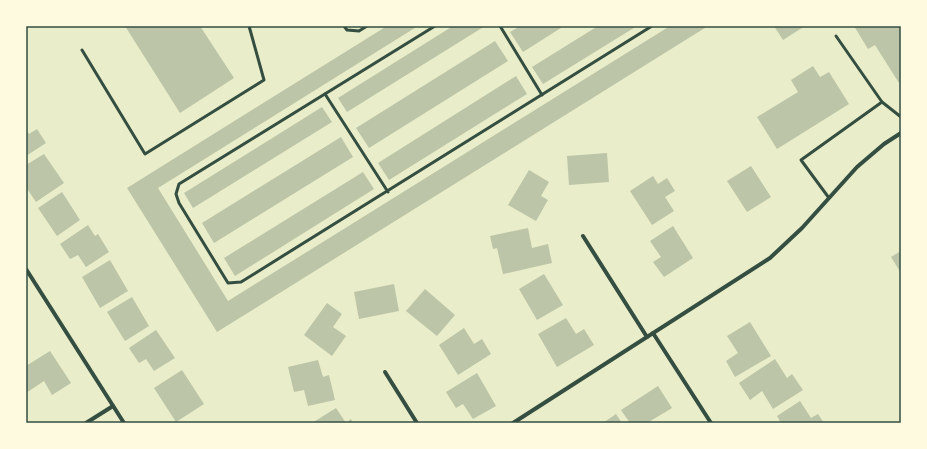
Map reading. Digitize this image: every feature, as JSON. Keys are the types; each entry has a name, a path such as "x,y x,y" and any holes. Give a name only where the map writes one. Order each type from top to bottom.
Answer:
{"street":[{"path":"513,423 770,258 802,228 857,167 884,144 901,133"},
{"path":"584,236 647,337"},
{"path":"26,269 124,423"},
{"path":"653,333 711,423"},
{"path":"385,372 417,423"},
{"path":"86,423 113,406"}],"lane":[{"path":"82,50 145,154 264,80 249,26"},
{"path":"344,26 347,30 359,31 367,26"},
{"path":"435,26 179,184 176,194 178,203 228,283 241,282 388,192 652,26"},
{"path":"500,26 542,95"},
{"path":"836,36 882,102 901,117"},
{"path":"325,94 388,192"},
{"path":"829,198 801,160 882,102"}],"building":[{"path":"125,26 200,26 234,78 180,113"},
{"path":"387,26 418,26 158,188 228,301 670,26 708,26 217,332 127,188"},
{"path":"453,26 485,26 347,112 338,98"},
{"path":"520,26 564,26 523,52 510,32"},
{"path":"598,26 637,26 543,84 532,67"},
{"path":"774,26 805,26 783,40"},
{"path":"854,26 901,26 901,81 899,83 875,45 868,49"},
{"path":"495,41 508,61 369,148 356,128"},
{"path":"813,66 820,77 829,72 849,104 777,149 757,117 798,92 791,80"},
{"path":"516,76 527,94 389,180 378,163"},
{"path":"322,107 332,122 193,208 184,193"},
{"path":"37,129 46,143 26,156 26,130 29,134"},
{"path":"341,137 353,157 214,243 202,223"},
{"path":"607,153 609,182 569,185 567,156"},
{"path":"44,154 64,183 36,202 26,187 26,165"},
{"path":"751,166 771,197 747,212 727,181"},
{"path":"529,170 549,182 541,196 548,200 536,221 508,205"},
{"path":"363,172 374,189 235,276 224,258"},
{"path":"653,176 658,184 667,178 675,191 665,197 674,211 652,225 630,191"},
{"path":"62,192 80,220 57,236 38,208"},
{"path":"88,225 95,236 98,234 109,252 86,267 78,255 70,259 60,244"},
{"path":"673,226 693,258 664,277 653,262 661,257 650,241"},
{"path":"528,228 532,248 548,244 552,263 503,274 497,248 493,249 490,236"},
{"path":"901,251 901,273 891,257"},
{"path":"110,260 128,291 100,308 82,277"},
{"path":"544,274 563,305 537,320 519,289"},
{"path":"394,284 399,311 359,319 354,292"},
{"path":"425,289 455,315 437,336 406,311"},
{"path":"132,297 149,326 125,341 107,312"},
{"path":"327,303 342,314 333,327 346,336 332,356 304,335"},
{"path":"566,318 576,334 584,329 594,345 557,367 538,334"},
{"path":"750,322 771,356 735,377 726,361 738,353 727,336"},
{"path":"464,328 474,344 482,339 491,354 458,375 439,345"},
{"path":"156,330 175,358 154,371 146,359 139,363 129,348"},
{"path":"50,351 71,383 52,395 44,381 26,393 26,366"},
{"path":"775,359 787,378 792,374 803,390 773,409 762,391 750,400 739,383"},
{"path":"318,360 323,377 329,375 335,400 308,406 304,390 294,392 288,367"},
{"path":"182,370 204,404 176,422 154,388"},
{"path":"477,373 496,406 473,419 463,404 456,408 446,392"},
{"path":"658,386 672,408 647,423 630,423 621,410"},
{"path":"800,401 811,418 818,414 824,423 781,423 777,416"},
{"path":"336,408 346,423 312,423"},
{"path":"616,414 622,423 603,423"},
{"path":"351,419 353,423 346,423"}]}
